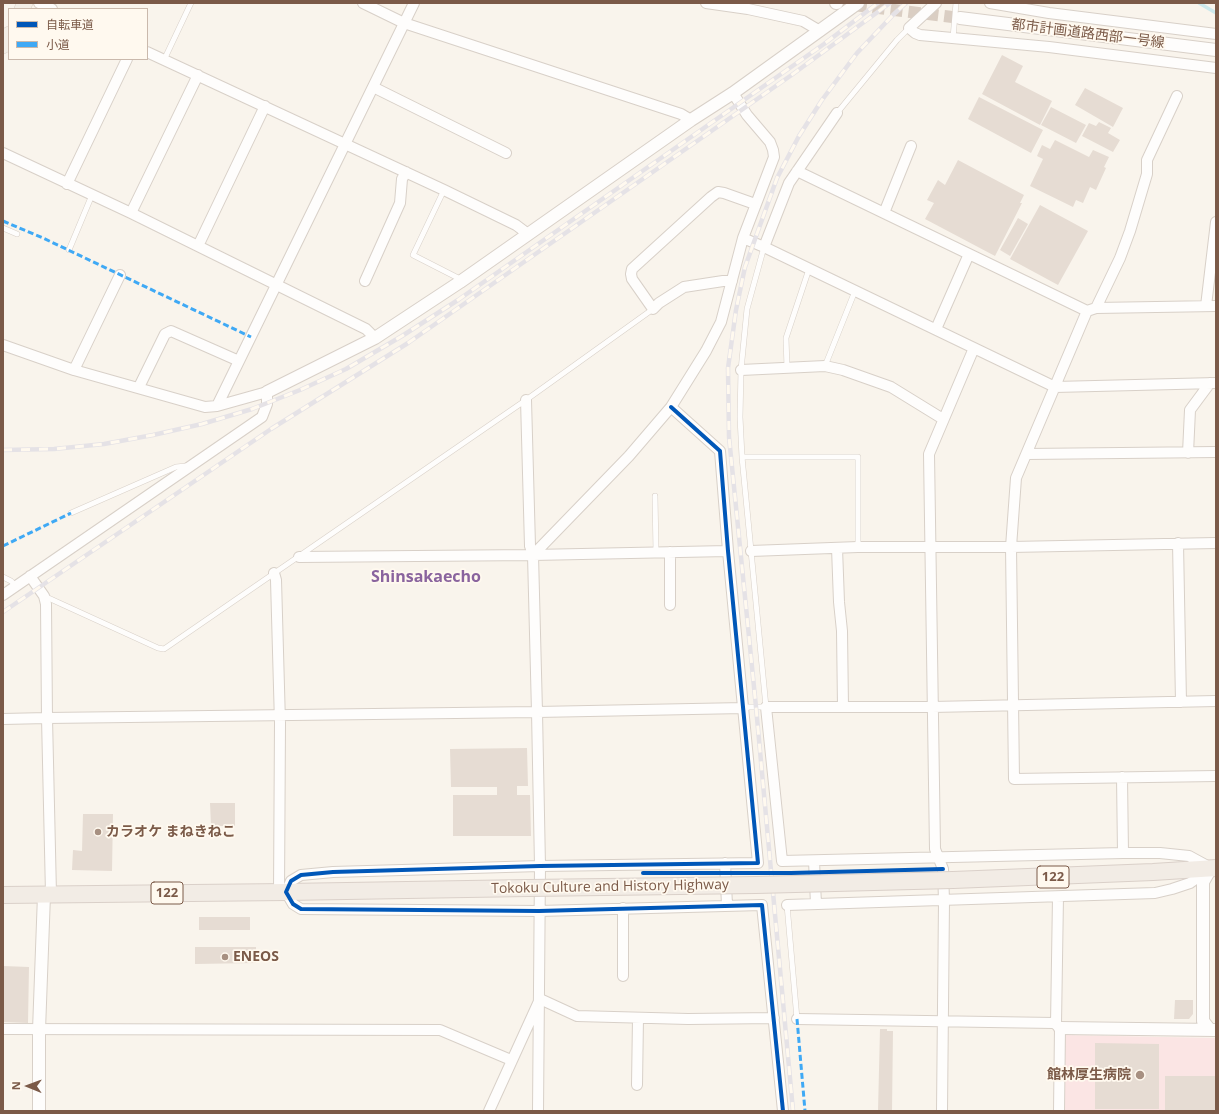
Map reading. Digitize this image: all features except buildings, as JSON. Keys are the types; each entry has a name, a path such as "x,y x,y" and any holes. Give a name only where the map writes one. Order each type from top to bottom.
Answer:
{"highway":[{"name":"Tokoku Culture and History Highway","path":"3,895 756,885 1214,871"}],"main road":[{"path":"3,46 8,36"}],"street":[{"path":"39,3 50,8"},
{"path":"363,3 404,23 681,114 691,120"},
{"path":"217,406 414,3"},
{"path":"706,3 748,9 802,20 820,31"},
{"path":"3,345 74,370 205,407 217,406 267,392 360,347 375,338 463,280 691,120 733,93 858,3"},
{"path":"936,3 909,28 920,35 1050,47 1216,68"},
{"path":"990,3 1049,13 1216,34"},
{"name":"都市計画道路西部一号線","path":"960,18 1216,50"},
{"path":"148,52 444,190 516,225 528,234"},
{"path":"67,184 127,60"},
{"path":"131,213 198,75"},
{"path":"373,87 506,152"},
{"path":"533,555 629,456 671,407 706,351 721,322 743,238 774,157 770,142 747,115 733,93"},
{"path":"1176,96 1147,160 1147,174 1130,231 1120,258 1092,310 1055,387 1016,478 1011,547 1014,779 1216,776"},
{"path":"198,246 264,106"},
{"path":"764,247 789,183 837,114"},
{"path":"884,213 911,146"},
{"path":"3,153 131,213 366,329 375,338"},
{"path":"797,171 969,254 1092,310 1211,306 1216,222"},
{"path":"365,281 400,203 402,179 406,172"},
{"path":"732,281 684,287 653,308 632,279 632,269 718,192 755,204"},
{"path":"743,238 1055,387 1213,383"},
{"path":"936,329 969,254"},
{"path":"74,370 120,275"},
{"path":"139,388 165,334 171,331 239,361"},
{"path":"942,1111 944,901 943,869 935,849 931,546 928,454 974,348"},
{"path":"741,370 825,366 843,370 891,387 943,419"},
{"path":"1188,453 1190,410 1213,383"},
{"path":"3,595 262,418 267,404 267,392"},
{"path":"526,400 530,546 533,555 540,866 538,1111"},
{"path":"282,892 291,881 302,875 341,872 540,866 758,863 728,551 720,451 671,407"},
{"path":"1027,454 1216,452"},
{"path":"751,551 858,547 1011,547 1216,543"},
{"path":"1178,544 1181,702"},
{"path":"837,548 839,602 842,631 843,707"},
{"path":"299,557 533,555 728,551"},
{"path":"670,552 670,605"},
{"path":"274,574 276,580 282,892 301,909 539,911 762,905 783,1111"},
{"path":"30,576 44,596 46,604 47,895 39,1030 39,1111"},
{"path":"1214,871 1189,856 1160,853 939,857 782,862 766,707 932,707 1216,701"},
{"path":"3,719 744,708"},
{"path":"1122,777 1123,853"},
{"path":"814,861 816,904"},
{"path":"725,863 727,905"},
{"path":"787,905 1155,893 1190,883 1214,871"},
{"path":"1214,871 1203,882 1203,1021 1214,1027"},
{"path":"1058,897 1059,1111"},
{"path":"623,908 623,976"},
{"path":"540,1000 577,1016 638,1018 774,1018"},
{"path":"489,1111 511,1060 540,1000"},
{"path":"637,1085 638,1018"},
{"path":"797,1020 1054,1023 1058,1026 1214,1027"},
{"path":"3,1029 440,1030 511,1060"}],"lane":[{"path":"164,60 191,3"},
{"path":"953,38 956,3"},
{"path":"837,114 897,40 909,28"},
{"path":"444,190 413,255 463,280"},
{"path":"69,250 92,195"},
{"path":"3,228 17,234"},
{"path":"744,708 766,707 742,458 740,417 741,370 748,309 764,247"},
{"path":"787,368 786,338 809,269"},
{"path":"825,366 855,291"},
{"path":"44,596 151,645 164,649 526,400 653,308"},
{"path":"742,458 858,457 858,547"},
{"path":"71,513 176,467 192,466"},
{"path":"655,496 656,552"},
{"path":"3,577 11,581 16,586"},
{"path":"787,905 797,1020"}],"shaded area":[{"name":"館林厚生病院","path":"1064,1035 1216,1038 1216,1111 1063,1111"}],"waterway":[{"path":"1199,3 1216,13"}],"tunnel":[{"path":"837,3 960,18"}],"railway":[{"path":"3,450 54,449 104,444 202,424 252,409 300,390 346,369 402,336 458,300 824,44 878,3"},
{"path":"3,612 271,429 408,343 793,74 890,3"},
{"path":"793,1111 756,707 729,437 728,368 736,310 745,267 777,178 799,136 822,100 857,53 906,3"}],"marked path":[{"path":"3,221 43,238 251,337"},
{"path":"3,546 71,513"},
{"path":"797,1019 805,1111"}],"cycle path":[{"path":"671,407 720,451 728,551 758,863 540,866 333,872 301,875 291,881 286,892 293,904 301,909 539,911 762,905 783,1111"},
{"path":"643,873 791,873 943,869"}],"place":[{"name":"カラオケ まねきねこ","path":"98,832"},
{"name":"ENEOS","path":"225,957"},
{"name":"館林厚生病院","path":"1140,1075"}],"district":[{"name":"Shinsakaecho","path":"426,577"}]}
